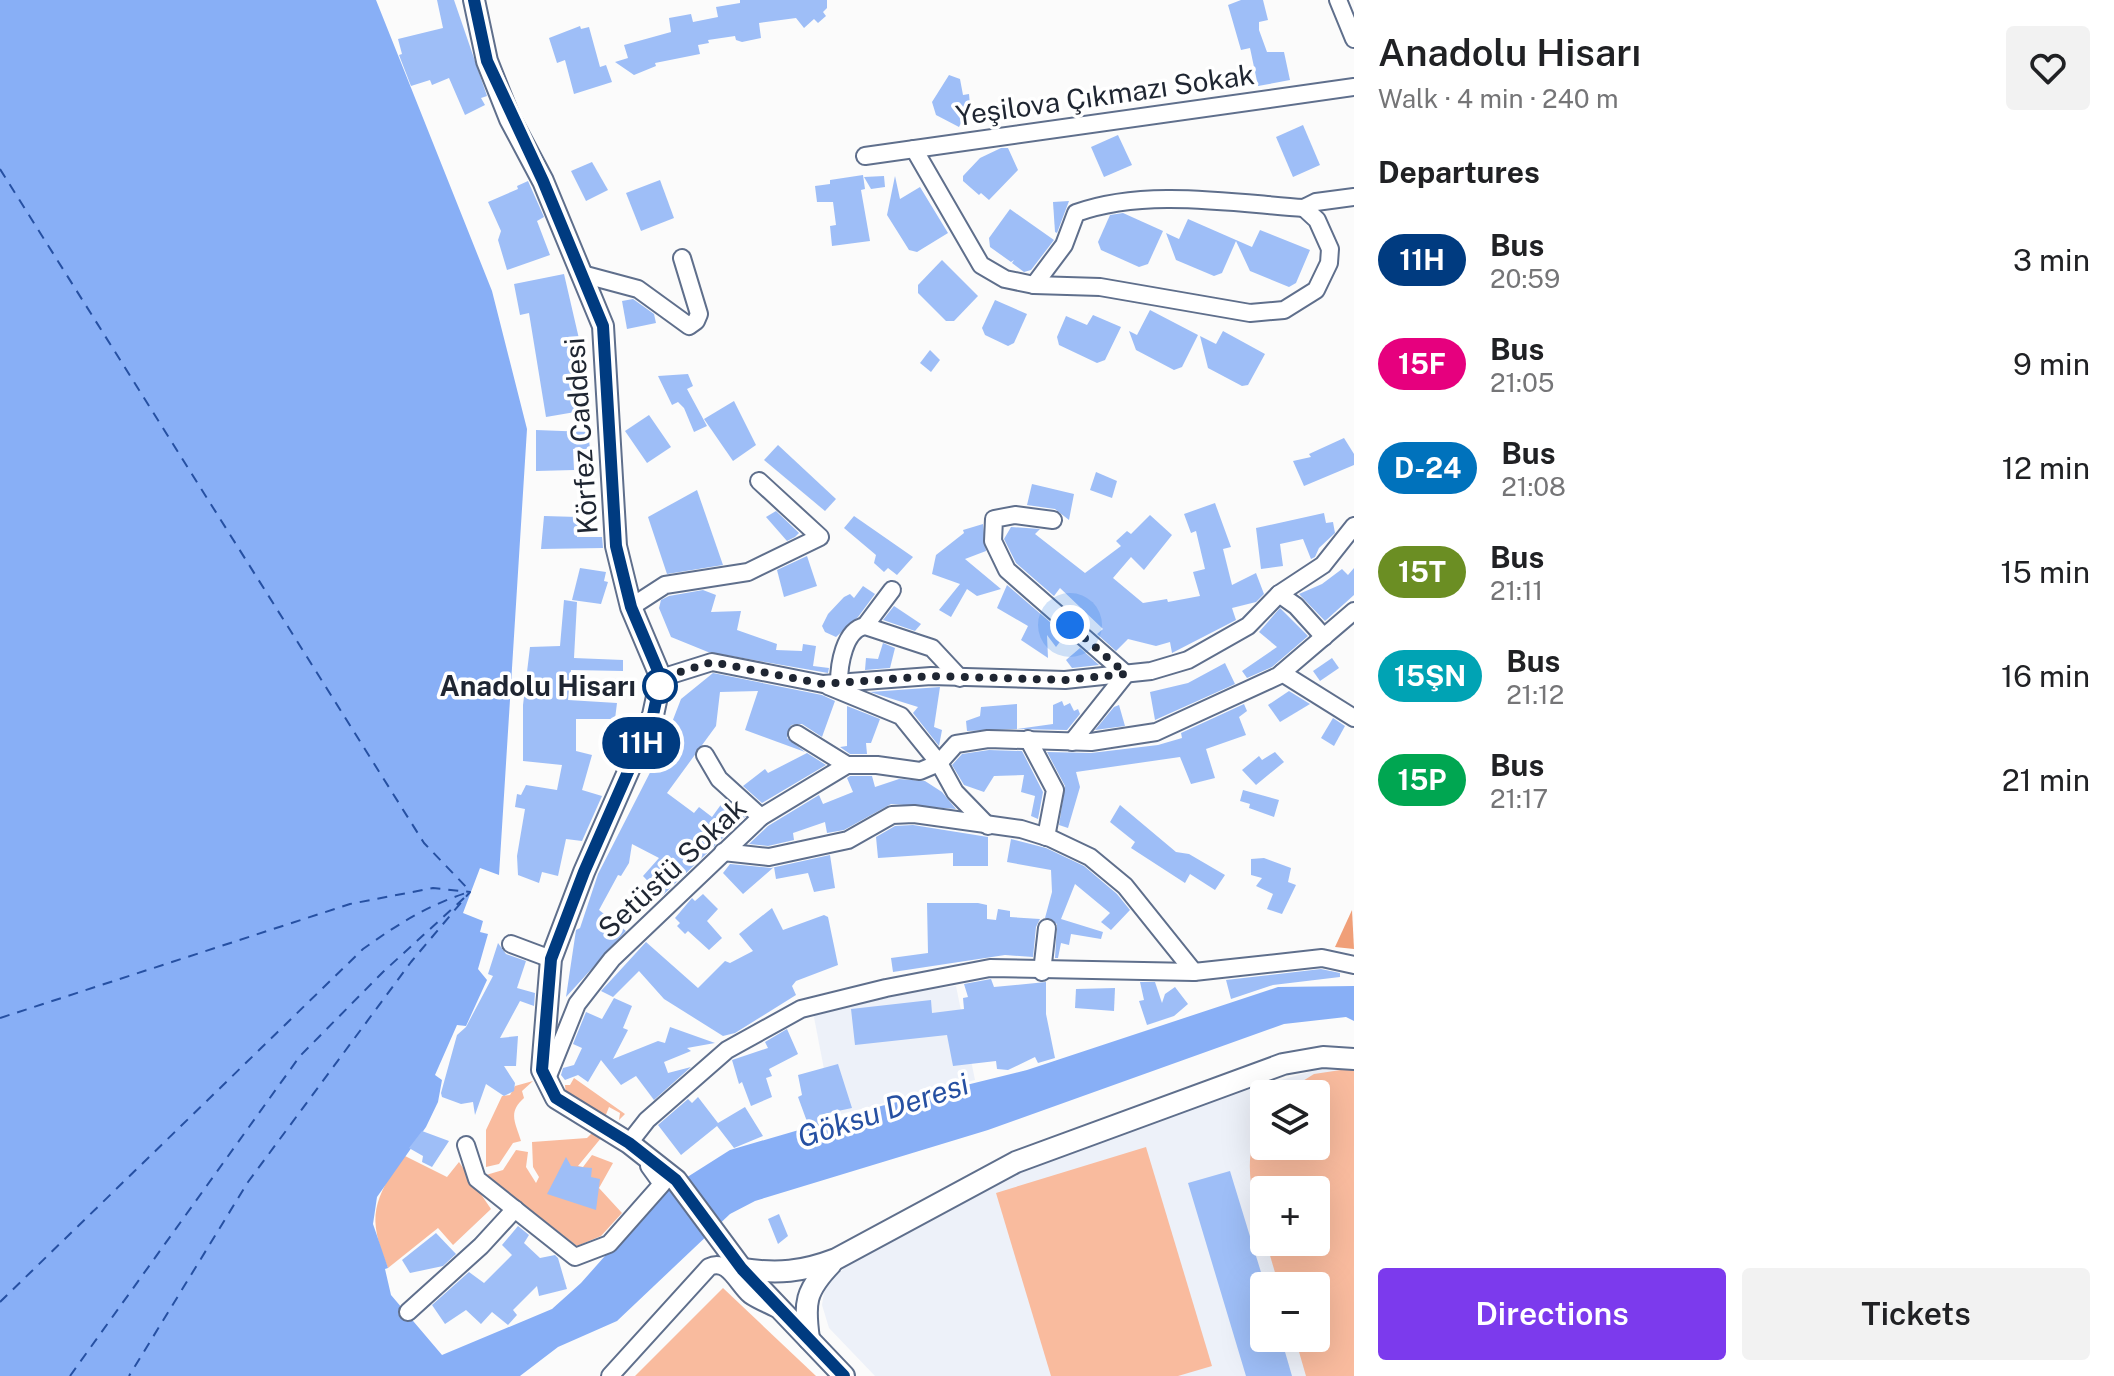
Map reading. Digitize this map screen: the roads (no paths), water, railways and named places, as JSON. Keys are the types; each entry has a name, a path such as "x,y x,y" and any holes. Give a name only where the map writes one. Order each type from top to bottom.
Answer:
{"main road":[{"name":"Körfez Caddesi","path":"474,0 487,61 603,326 616,546 631,607 661,678"},
{"path":"661,678 653,715 584,872 551,959 541,1053 546,1081 556,1098 629,1143 676,1180 742,1269 844,1376"},
{"path":"742,1269 779,1274 808,1270 836,1259 1016,1162 1283,1064 1323,1057 1354,1059"},
{"path":"809,1339 805,1307 813,1282 836,1259"}],"street":[{"path":"1338,0 1354,39"},
{"name":"Yeşilova Çıkmazı Sokak","path":"865,156 1354,87"},
{"path":"914,149 981,265 1005,279 1034,285 1100,287 1250,313 1284,310 1316,290 1329,263 1330,249 1317,220 1304,208"},
{"path":"1034,285 1064,245 1076,213 1098,205 1169,201 1304,208 1316,202 1354,197"},
{"path":"582,274 638,289 689,326 699,314 682,258"},
{"path":"631,607 665,585 748,572 820,537 759,481"},
{"path":"1053,520 1015,515 994,519 993,541 1007,570 1126,674"},
{"path":"661,678 712,662 831,684 960,678 1065,680 1126,674 1188,660 1248,626 1279,594 1323,565 1354,526"},
{"path":"831,684 855,631 865,626 892,590"},
{"path":"1279,594 1296,606 1324,637"},
{"path":"797,734 847,765 877,765 920,771 939,763 956,744 988,739 1104,741 1156,732 1282,673 1354,611"},
{"path":"865,626 932,648 960,678"},
{"path":"1282,673 1354,718"},
{"path":"1072,742 1126,674"},
{"path":"831,684 901,716 939,763 955,792 988,826"},
{"path":"1028,739 1055,790 1046,837"},
{"path":"705,755 719,779 761,817"},
{"name":"Setüstü Sokak","path":"546,1081 577,1004 596,977 761,817 847,765"},
{"path":"937,819 955,792"},
{"path":"723,852 769,857 848,840 892,815 914,814 1046,837 1090,857 1125,886 1194,972"},
{"path":"1042,972 1047,928"},
{"path":"511,944 551,959"},
{"path":"629,1143 647,1120 727,1050 801,1009 990,968 1042,972 1194,972 1322,958 1354,965"},
{"path":"466,1145 477,1179 575,1257 609,1244 662,1184 649,1166 649,1157"},
{"path":"408,1312 481,1246 515,1209"},
{"path":"610,1376 716,1264 724,1265 751,1295 784,1313"}],"water":[{"name":"Göksu Deresi","path":"0,0 376,0 492,291 527,429 499,875 480,868 463,913 483,921 480,932 488,934 478,969 487,980 466,1026 457,1025 435,1075 442,1080 438,1102 426,1127 377,1197 373,1224 388,1268 385,1269 391,1295 442,1355 552,1309 581,1283 659,1195 730,1150 881,1106 1027,1070 1278,987 1354,986 1354,1021 1346,1017 1284,1024 988,1130 755,1201 730,1214 617,1321 558,1347 520,1376 0,1376"}],"place":[{"name":"Anadolu Hisarı","path":"660,686"}]}
